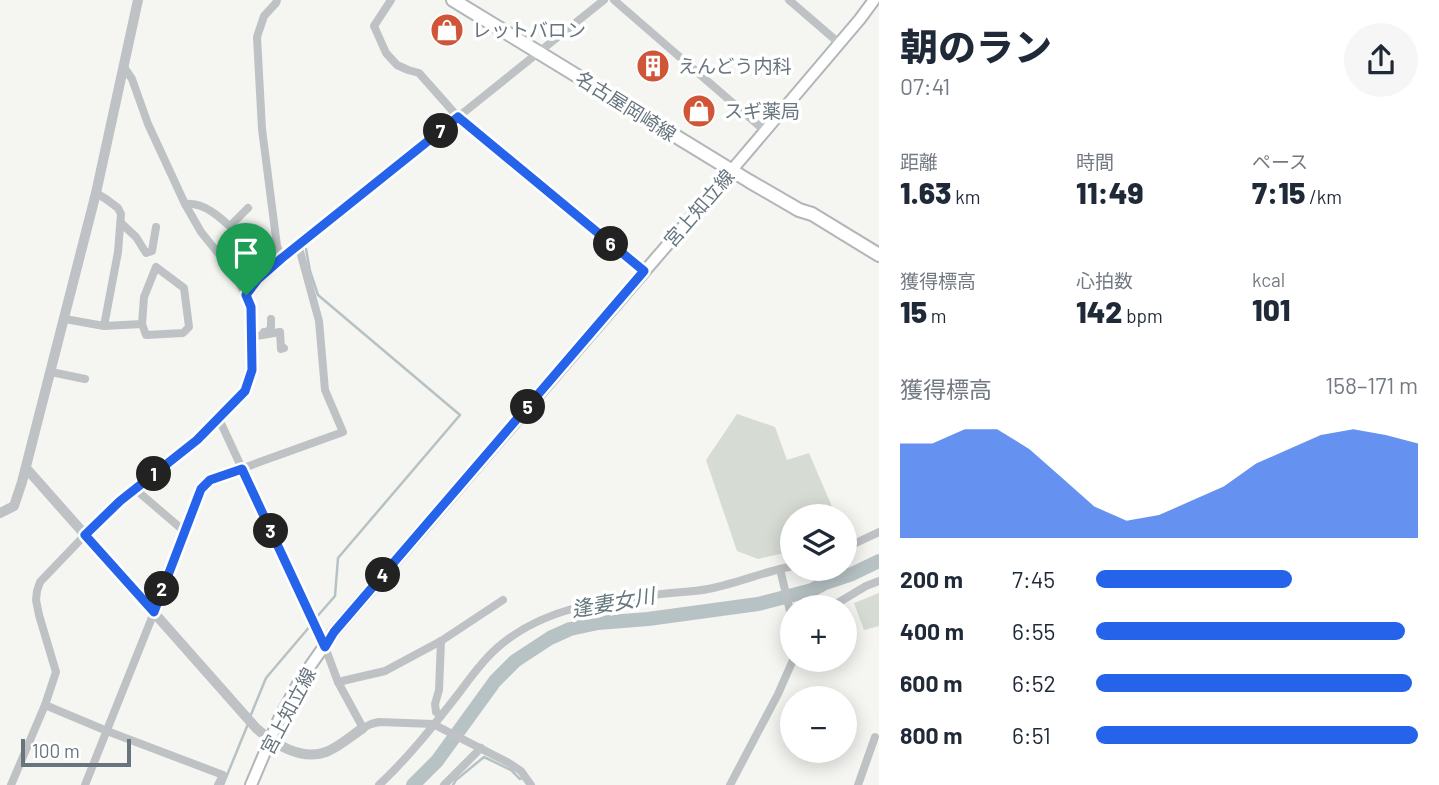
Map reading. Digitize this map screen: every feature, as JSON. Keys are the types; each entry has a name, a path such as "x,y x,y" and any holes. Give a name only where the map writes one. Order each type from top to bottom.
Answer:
{"main road":[{"name":"名古屋岡崎線","path":"453,0 732,171 799,210 812,214 879,255"},
{"name":"宮上知立線","path":"251,785 279,719 299,682 334,632 732,171 874,0"},
{"name":"名古屋岡崎線","path":"799,210 807,219 879,264"}],"street":[{"path":"0,513 14,506 26,468 96,193 138,0"},
{"path":"277,0 264,16 257,37 262,130 277,246 282,258"},
{"path":"391,0 374,26 386,53 397,65 419,73 458,117 644,271"},
{"path":"246,295 258,279 298,244 604,0"},
{"path":"614,0 765,131"},
{"path":"789,0 839,43"},
{"path":"10,785 56,673 36,600 40,582 85,535 135,489 219,419 245,391 252,370 251,307 246,295 231,269 201,232 185,204 148,124 132,79 124,67"},
{"path":"96,193 121,214 104,326"},
{"path":"185,204 194,203 211,210 239,235"},
{"path":"230,226 248,208"},
{"path":"121,223 136,237 146,253 152,251 156,227"},
{"path":"86,785 201,489 210,480 343,432 325,390 319,321 298,244"},
{"path":"156,267 184,288 189,327 183,333 146,335 142,324 144,297 156,267"},
{"path":"65,319 104,326 142,324"},
{"path":"251,335 267,332 271,328 271,319"},
{"path":"251,335 279,332 281,349 284,348"},
{"path":"51,372 85,379"},
{"path":"219,419 325,647 338,682 363,728"},
{"path":"26,468 270,741 301,753 320,754 374,722 436,725 522,771 531,785"},
{"path":"135,489 184,531"},
{"path":"857,542 879,532"},
{"path":"379,785 436,725 469,679 498,647 536,621 585,605 708,589 780,572"},
{"path":"851,595 879,581"},
{"path":"338,682 385,671 442,641 503,600"},
{"path":"441,715 436,712 435,704 439,690 442,641"},
{"path":"733,784 788,672"},
{"path":"45,705 222,775 218,785"},
{"path":"858,785 875,737"},
{"path":"444,785 479,747"}],"shaded area":[{"path":"737,414 775,427 787,460 809,453 831,504 780,504 780,554 758,559 737,551 706,460"},
{"path":"879,593 879,626 864,630 857,611 857,602"}],"waterway":[{"path":"306,249 318,295 460,415 338,558 335,596 315,619"},
{"name":"逢妻女川","path":"413,785 437,761 495,681 515,661 550,638 570,629 598,623 758,604 812,590 879,561"},
{"path":"250,717 266,678 311,625"},
{"path":"223,785 248,724"},
{"path":"453,785 484,757 522,778"}],"place":[{"name":"レットバロン","path":"447,30"},
{"name":"えんどう内科","path":"653,66"},
{"name":"スギ薬局","path":"699,111"}],"route":[{"path":"458,117 644,271 334,632 325,647 242,469 210,480 201,489 154,612 85,535 120,501 197,440 245,391 252,370 251,307 246,295 258,279 282,258 458,117"}]}
